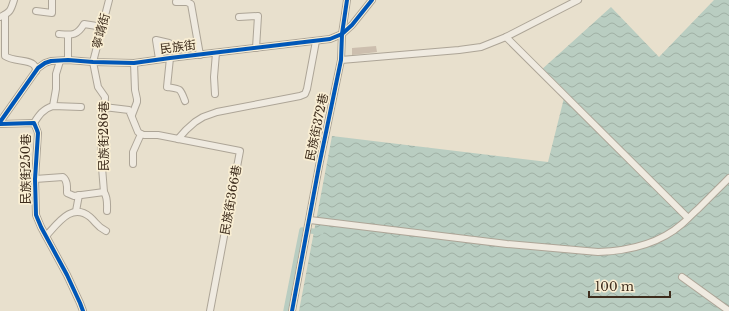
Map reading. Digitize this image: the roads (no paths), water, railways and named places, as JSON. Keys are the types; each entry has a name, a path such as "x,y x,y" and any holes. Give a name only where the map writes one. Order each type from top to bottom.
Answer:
{"street":[{"path":"14,0 11,9 3,16 5,56 10,59 34,64 36,66 36,71"},
{"path":"36,11 52,13 52,0"},
{"name":"寧靖街","path":"93,62 109,0"},
{"name":"民族街372巷","path":"292,311 319,166 341,60 342,34 347,0"},
{"name":"民族街","path":"0,123 36,71 44,63 68,60 134,63 330,39 342,34 352,25 372,0"},
{"path":"341,60 481,47 506,37 578,0"},
{"path":"176,2 187,2 191,4 200,54"},
{"path":"239,17 258,16 256,48"},
{"path":"59,34 68,35 79,32 84,24 103,27"},
{"path":"68,35 68,60"},
{"path":"506,37 688,218"},
{"path":"159,59 156,40 169,43"},
{"path":"104,107 129,110 138,132 141,134 158,135 178,139 195,122 203,117 217,112 305,94 316,41"},
{"path":"215,94 214,77 216,53"},
{"path":"170,58 167,87 178,88 181,90 185,101"},
{"path":"53,106 56,89 56,74 60,61"},
{"name":"民族街286巷","path":"93,62 98,87 105,96 101,155 104,174 104,192 108,202 107,211"},
{"path":"132,115 137,102 134,63"},
{"path":"34,123 44,110 53,106 82,107"},
{"name":"民族街250巷","path":"0,123 34,123 38,133 35,179 36,215 67,274 83,311"},
{"path":"133,164 133,152 141,134"},
{"name":"民族街366巷","path":"178,139 240,151 210,311"},
{"path":"35,179 63,177 66,179 67,193 74,196 104,192"},
{"path":"309,222 508,244 612,252 645,245 672,231 682,224 729,178"},
{"path":"76,211 79,195"},
{"path":"46,236 63,218 76,211 89,216 100,228 106,231"},
{"path":"682,277 729,311"}],"water":[{"path":"714,0 729,0 729,311 299,311 332,136 548,162 564,98 540,71 611,7 659,57"}],"waterway":[{"path":"286,311 302,230 321,232"}]}
